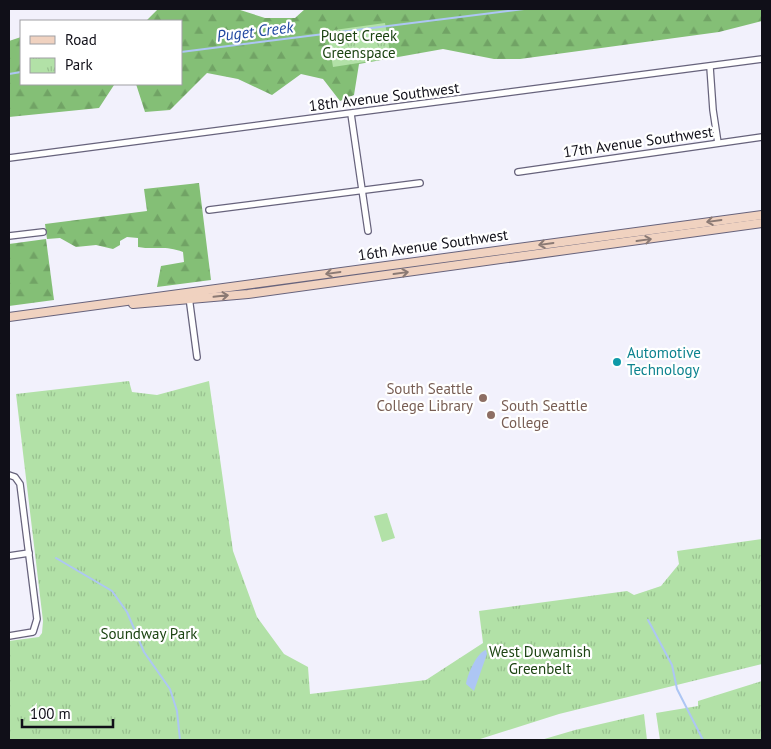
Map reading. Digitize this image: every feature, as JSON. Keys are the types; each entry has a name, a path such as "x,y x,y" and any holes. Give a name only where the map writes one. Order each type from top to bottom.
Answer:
{"street":[{"name":"18th Avenue Southwest","path":"9,158 762,59"},
{"path":"710,67 713,110 718,143"},
{"path":"351,114 368,231"},
{"name":"17th Avenue Southwest","path":"518,172 762,137"},
{"path":"209,210 420,183"},
{"name":"16th Avenue Southwest","path":"188,296 762,215"},
{"name":"16th Avenue Southwest","path":"9,316 109,303 112,301 258,292 762,222"},
{"path":"9,236 43,232"},
{"path":"188,296 196,358"},
{"path":"9,636 31,633 36,627 37,611 20,484 12,476"},
{"path":"9,556 30,553"}],"green space":[{"path":"158,9 237,9 265,18 295,18 305,9 762,9 762,21 719,32 520,59 494,59 443,49 359,64 354,95 340,101 323,79 301,74 272,95 238,79 207,73 170,110 145,112 136,85 182,85 182,20 147,20"},
{"name":"Puget Creek Greenspace","path":"385,23 391,58 333,67 327,31"},
{"path":"20,37 20,85 114,85 99,108 9,117 9,41"},
{"path":"199,183 211,280 157,287 161,266 184,262 183,252 171,249 138,247 138,238 127,237 120,241 120,245 113,249 96,245 76,247 60,238 47,239 45,224 147,211 144,189"},
{"path":"46,239 54,300 9,306 9,244"},
{"name":"Soundway Park","path":"129,381 132,392 157,395 209,381 233,551 257,617 284,654 308,667 310,694 426,680 483,643 479,611 627,591 634,595 661,586 679,564 677,551 762,539 762,664 559,714 477,740 9,740 9,641 39,637 42,633 43,621 16,394"},
{"path":"387,513 395,538 382,542 374,516"},
{"path":"762,681 762,740 660,740 656,713 698,706 698,701"},
{"path":"644,714 647,740 541,740 575,730"}],"water":[{"path":"486,650 487,654 474,691 466,684 467,680 476,659"}],"waterway":[{"name":"Puget Creek","path":"340,32 524,9"},
{"name":"Puget Creek","path":"182,52 332,33"},
{"name":"Puget Creek","path":"9,74 20,72"},
{"path":"56,558 112,591 127,612 144,652 170,689 177,711 180,740"},
{"path":"648,620 672,665 677,689 703,740"}],"place":[{"name":"Automotive Technology","path":"617,362"},
{"name":"South Seattle College Library","path":"483,398"},
{"name":"South Seattle College","path":"491,415"}],"park label":[{"name":"West Duwamish Greenbelt","path":"540,660"}]}
